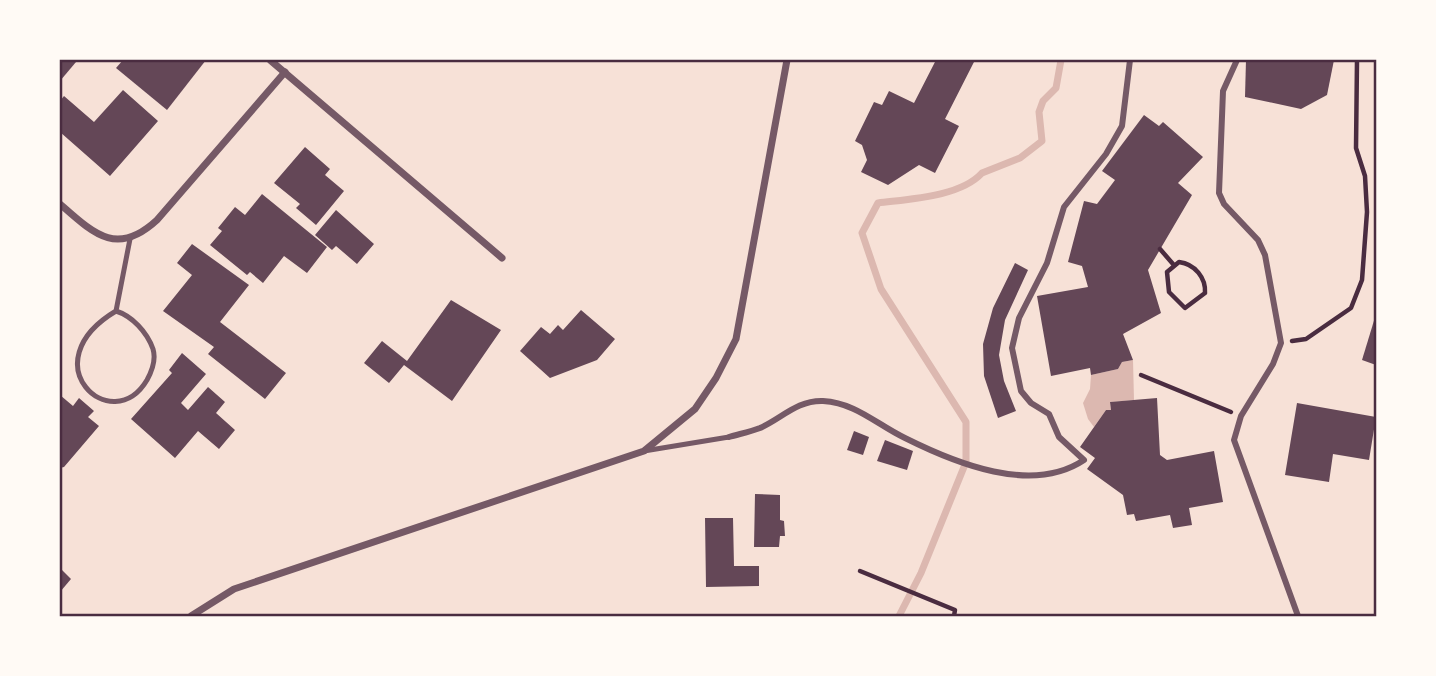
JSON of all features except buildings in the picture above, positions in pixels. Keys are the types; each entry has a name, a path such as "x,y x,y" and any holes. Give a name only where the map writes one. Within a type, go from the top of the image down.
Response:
{"street":[{"path":"270,60 502,258"},
{"path":"191,617 234,589 645,451 695,409 716,379 736,339 787,60"},
{"path":"729,437 761,428 794,406 819,400 844,403 914,442 991,471 1010,474 1068,471 1084,460 1059,437 1049,414 1031,403 1021,391 1012,348 1019,318 1047,263 1064,207 1106,154 1122,126 1130,60"},
{"path":"1237,60 1223,91 1219,193 1224,204 1258,240 1265,255 1281,344 1273,364 1241,416 1234,440 1298,617"},
{"path":"60,204 106,239 130,239 157,220 285,72"}],"lane":[{"path":"116,311 134,320 153,350 151,372 145,384 138,392 119,401 92,394 77,372 84,341 101,321 116,311 130,239"},
{"path":"645,451 729,437"}],"path":[{"path":"1281,344 1306,339 1334,323 1351,308 1362,280 1367,212 1365,176 1356,148 1357,60"},
{"path":"1160,249 1173,264"},
{"path":"1185,263 1203,276 1205,293 1185,308 1169,292 1167,272 1173,264 1185,263"},
{"path":"1141,375 1241,416"},
{"path":"860,571 955,610 954,617"}],"shaded area":[{"path":"1133,360 1134,400 1110,402 1111,410 1106,410 1094,427 1088,419 1083,403 1090,389 1091,375 1118,369 1122,362"}],"waterway":[{"path":"899,616 921,573 966,462 966,422 881,289 862,233 878,203 948,192 972,181 982,173 1020,158 1042,141 1039,112 1043,101 1056,88 1061,60"}]}
